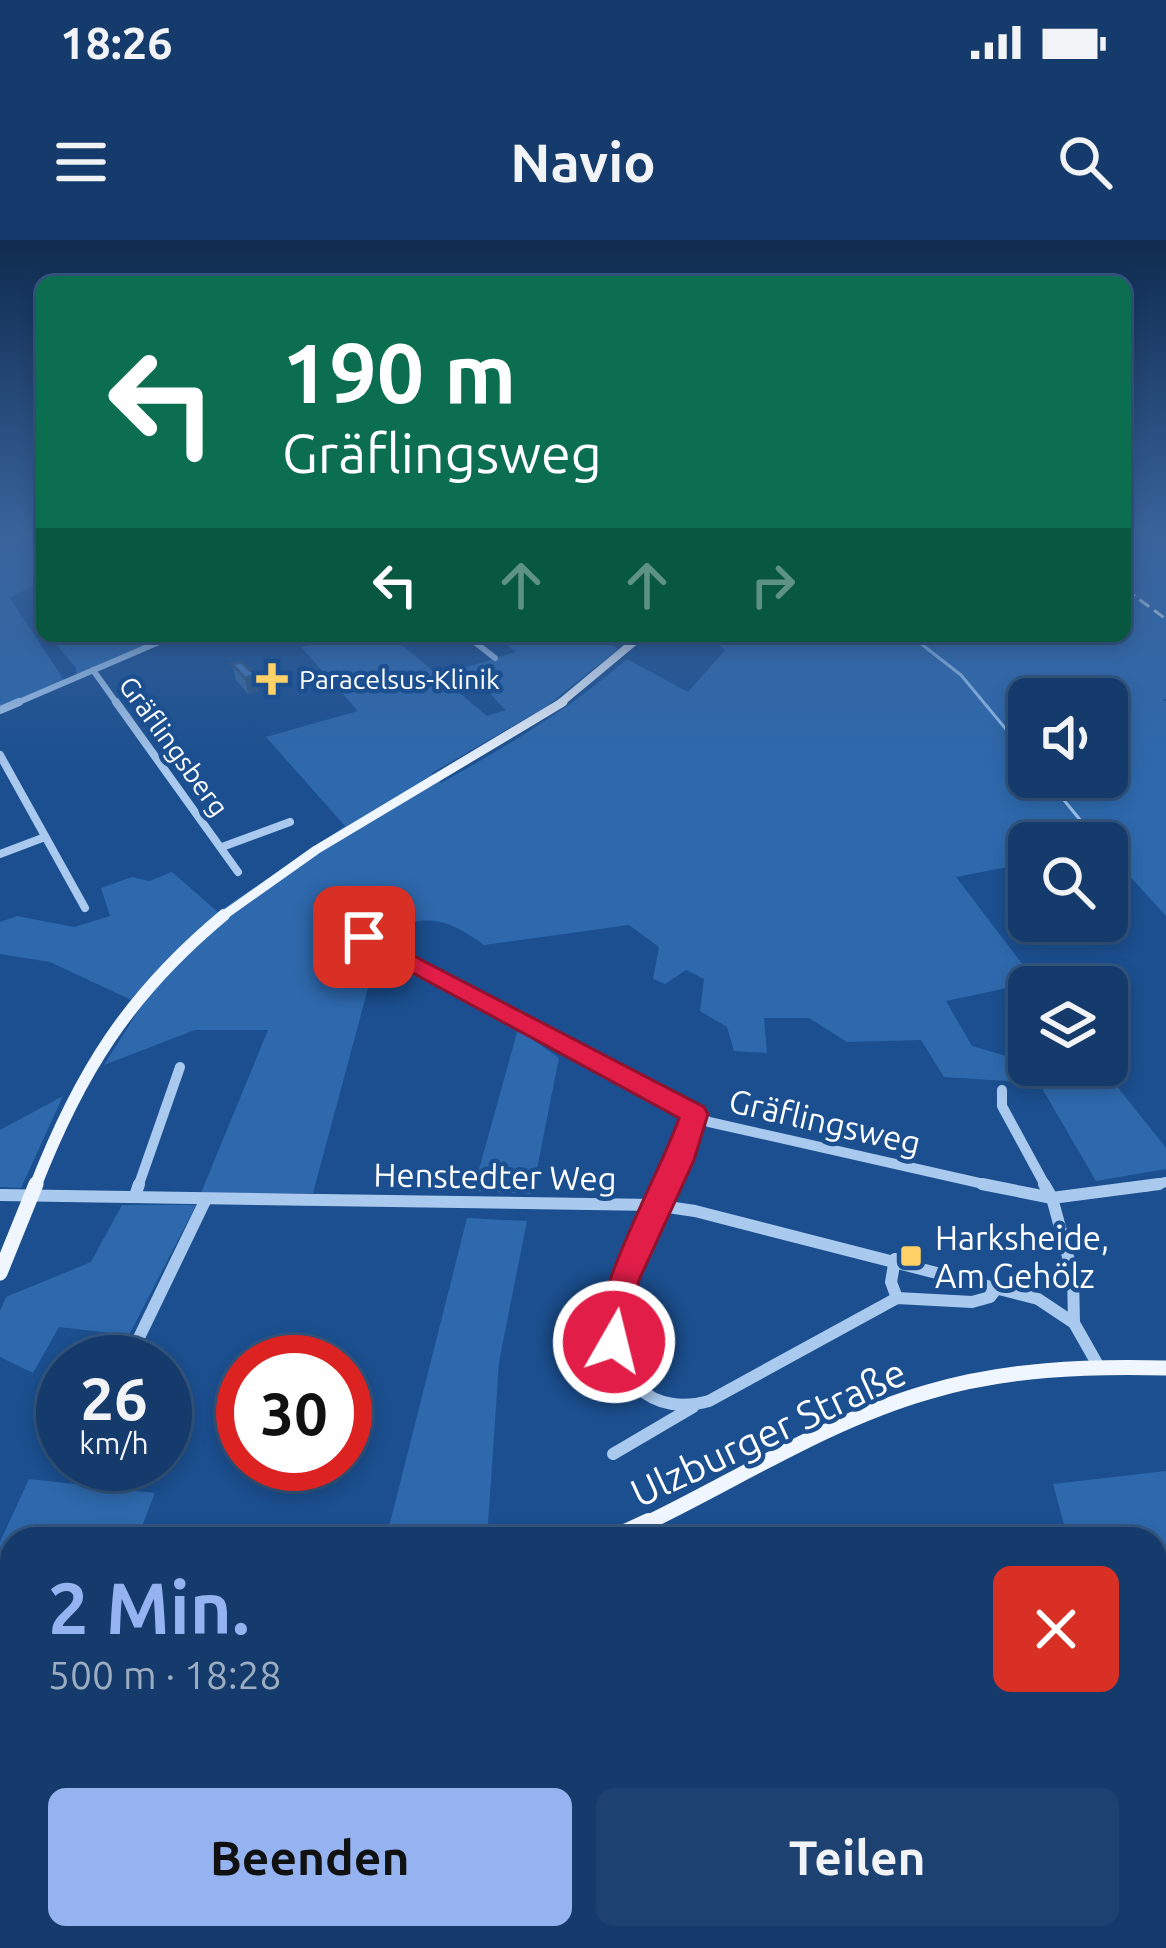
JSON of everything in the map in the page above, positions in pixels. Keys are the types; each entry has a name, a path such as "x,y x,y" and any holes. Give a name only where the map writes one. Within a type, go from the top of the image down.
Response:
{"main road":[{"path":"0,1274 100,1050 137,997 177,959 315,851 560,705 633,642"},
{"name":"Ulzburger Straße","path":"637,1527 893,1403 1004,1375 1099,1367 1166,1368"}],"street":[{"path":"0,710 159,642"},
{"path":"475,642 496,658"},
{"name":"Gräflingsberg","path":"93,670 238,872"},
{"path":"1,759 85,908"},
{"name":"Gräflingsberg","path":"222,847 290,821"},
{"path":"0,854 45,837"},
{"name":"Gräflingsweg","path":"364,937 694,1114 754,1136 1052,1198 1128,1192 1166,1182"},
{"path":"135,1196 180,1067"},
{"path":"1002,1090 1002,1106 1052,1198 1072,1269 1077,1301 1074,1323 1099,1367"},
{"path":"693,1407 654,1399 626,1378 614,1342 623,1280 654,1205 680,1160 694,1114"},
{"name":"Henstedter Weg","path":"0,1195 654,1205 769,1227 998,1287 1038,1299 1074,1323"},
{"path":"140,1335 206,1198"},
{"path":"895,1259 891,1282 897,1298"},
{"path":"613,1454 897,1298 972,1303 989,1297 998,1287"},
{"path":"654,1399 657,1429"}],"shaded area":[{"path":"0,614 20,614 64,680 0,708"},
{"path":"1131,614 1166,614 1166,699 1161,700 1166,701 1166,916 1128,874 1128,822 1008,822 1008,867 956,877 1024,966 1008,966 1008,988 946,1001 972,1046 1008,1057 1008,1081 944,1077 921,1040 847,1042 809,1018 764,1018 767,1053 734,1051 727,1027 700,1011 704,979 686,970 665,984 653,979 659,947 629,925 484,945 450,925 407,923 357,943 377,955 313,1193 201,1193 268,1030 195,1030 104,1065 142,1005 50,962 0,954 0,922 17,916 74,927 110,916 101,888 132,877 149,881 172,872 218,912 345,826 266,737 358,711 301,647 320,642 398,642 487,716 506,710 464,668 516,652 504,642 607,642 618,649 547,706 432,773 441,783 537,726 627,659 688,692 725,650 716,642 1131,642"},
{"path":"54,642 151,642 76,675 76,668"},
{"path":"518,1029 559,1058 532,1194 473,1191"},
{"path":"1041,1086 1117,1086 1166,1148 1166,1169 1096,1181"},
{"path":"63,1096 21,1188 0,1187 0,1130"},
{"path":"122,1205 196,1205 129,1335 59,1327 54,1335 36,1335 33,1373 0,1357 0,1311 6,1297 91,1262"},
{"path":"467,1218 527,1221 499,1362 488,1527 389,1527"},
{"path":"1166,1471 1166,1527 1065,1527 1053,1484"},
{"path":"29,1479 36,1480 36,1491 155,1493 142,1527 7,1527"}],"building":[{"path":"241,662 256,675 245,678 232,664"}],"waterway":[{"path":"919,642 961,675 1008,732"},
{"path":"1062,798 1082,822"}],"railway":[{"path":"1159,614 1166,619"}],"place":[{"name":"Paracelsus-Klinik","path":"272,679"},
{"name":"Harksheide, Am Gehölz","path":"911,1256"}],"route":[{"path":"364,937 694,1114 680,1160 654,1205 623,1280 614,1342"}]}
